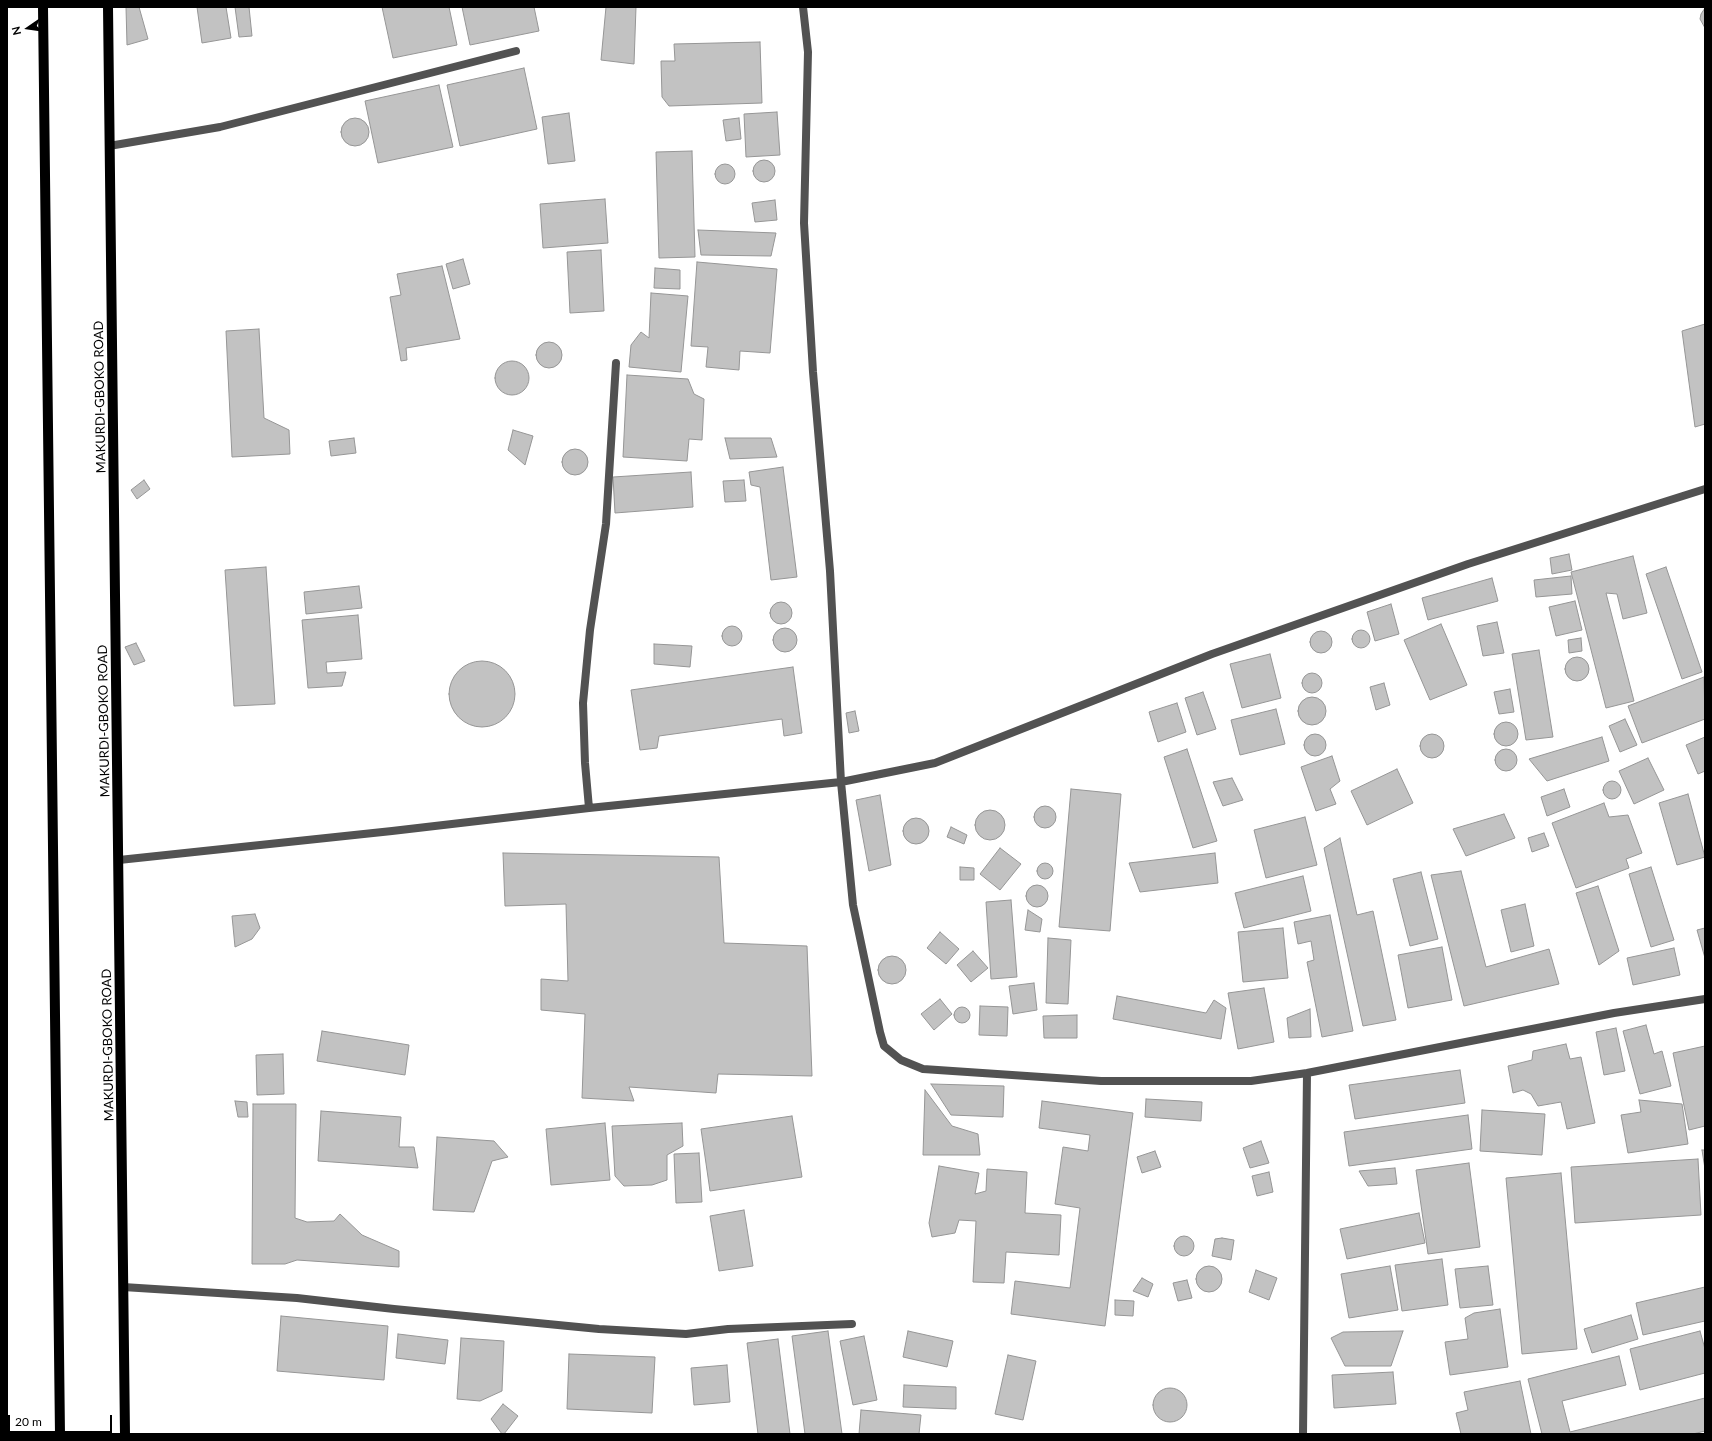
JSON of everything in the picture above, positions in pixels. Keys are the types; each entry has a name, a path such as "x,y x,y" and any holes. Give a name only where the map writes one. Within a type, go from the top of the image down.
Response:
{"main road":[{"path":"43,7 60,1434"},
{"name":"MAKURDI-GBOKO ROAD","path":"108,7 125,1434"}],"street":[{"path":"803,7 808,52 804,223 813,372 830,571 841,782 854,904 884,1046 900,1060 923,1069 1101,1081 1251,1081 1307,1073 1614,1013 1705,999"},
{"path":"109,146 220,127 516,51"},
{"path":"589,808 585,763 583,703 590,630 606,524 616,363"},
{"path":"119,860 384,832 589,808 841,782 935,763 1212,654 1468,564 1705,489"},
{"path":"1303,1434 1307,1073"},
{"path":"124,1287 297,1298 599,1329 678,1333 728,1329 852,1324"}],"building":[{"path":"126,7 139,7 148,39 127,45"},
{"path":"197,7 226,7 231,38 202,43"},
{"path":"235,7 249,7 252,36 239,37"},
{"path":"382,7 449,7 457,45 393,58"},
{"path":"462,7 534,7 539,31 470,45"},
{"path":"606,7 636,7 634,64 601,60"},
{"path":"1705,8 1705,28 1700,19"},
{"path":"760,42 762,103 669,106 662,97 661,61 675,61 674,44"},
{"path":"524,68 537,129 460,146 447,85"},
{"path":"439,85 453,147 378,163 365,101"},
{"path":"777,112 780,155 746,157 744,114"},
{"path":"569,113 575,161 548,164 542,117"},
{"path":"355,118 365,122 369,132 365,142 355,146 345,142 341,132 345,122"},
{"path":"739,118 741,139 726,141 723,120"},
{"path":"692,151 695,257 659,258 656,152"},
{"path":"764,160 772,163 775,171 772,179 764,182 756,179 753,171 756,163"},
{"path":"725,164 732,167 735,174 732,181 725,184 718,181 715,174 718,167"},
{"path":"605,199 608,243 543,248 540,204"},
{"path":"775,200 777,220 755,222 752,203"},
{"path":"698,230 776,233 771,256 701,255"},
{"path":"601,250 604,311 570,313 567,252"},
{"path":"463,259 470,284 453,289 446,264"},
{"path":"697,262 777,269 770,353 740,351 739,370 706,367 708,347 691,346"},
{"path":"442,266 460,339 406,348 407,360 401,361 390,297 401,295 397,274"},
{"path":"655,268 680,270 680,289 654,288"},
{"path":"651,293 688,296 681,372 629,367 631,345 641,332 649,338"},
{"path":"1705,324 1705,424 1695,427 1682,331"},
{"path":"259,329 264,418 289,430 290,454 232,457 226,331"},
{"path":"549,342 558,346 562,355 558,364 549,368 540,364 536,355 540,346"},
{"path":"509,361 515,361 519,362 526,368 529,378 528,385 522,392 515,395 509,395 505,394 498,388 495,381 495,375 496,371 502,364"},
{"path":"627,375 688,379 694,394 704,399 702,440 689,439 687,461 623,457"},
{"path":"513,430 533,436 525,465 508,450"},
{"path":"354,438 356,453 331,456 329,441"},
{"path":"725,438 771,438 777,457 730,459"},
{"path":"575,449 584,453 588,462 584,471 575,475 566,471 562,462 566,453"},
{"path":"783,467 797,577 771,580 760,487 751,485 749,472"},
{"path":"691,472 693,507 615,513 613,477"},
{"path":"144,480 150,489 137,499 131,490"},
{"path":"744,480 746,501 725,502 723,481"},
{"path":"1569,554 1572,570 1552,574 1550,558"},
{"path":"1633,556 1647,613 1623,619 1617,594 1606,593 1634,701 1606,708 1571,572"},
{"path":"266,567 275,704 234,706 225,570"},
{"path":"1666,567 1702,672 1682,679 1646,574"},
{"path":"1571,576 1572,594 1536,597 1534,580"},
{"path":"1492,578 1498,601 1428,620 1422,598"},
{"path":"359,586 362,608 306,614 304,592"},
{"path":"1575,601 1582,630 1556,636 1549,607"},
{"path":"781,602 789,605 792,613 789,621 781,624 773,621 770,613 773,605"},
{"path":"1391,604 1399,634 1375,641 1367,612"},
{"path":"358,615 362,659 326,662 327,673 346,672 342,686 308,688 302,620"},
{"path":"1497,622 1504,653 1483,656 1477,626"},
{"path":"1441,624 1467,685 1430,700 1404,640"},
{"path":"728,626 736,626 742,632 742,640 736,646 728,646 722,640 722,632"},
{"path":"785,628 794,631 797,640 794,649 785,652 776,649 773,640 776,631"},
{"path":"1357,630 1365,630 1370,635 1368,646 1365,648 1357,648 1352,643 1352,635"},
{"path":"1321,631 1329,634 1332,642 1329,650 1321,653 1313,650 1310,642 1313,634"},
{"path":"1581,638 1582,651 1569,653 1568,640"},
{"path":"136,643 145,661 134,665 125,647"},
{"path":"654,644 692,646 690,667 654,664"},
{"path":"1539,650 1553,737 1526,740 1512,654"},
{"path":"1270,654 1281,698 1242,708 1230,664"},
{"path":"1577,657 1585,661 1589,669 1585,677 1577,681 1569,677 1565,669 1569,661"},
{"path":"482,661 495,663 510,676 513,681 515,694 513,707 500,722 495,725 482,727 469,725 454,712 451,707 449,694 451,681 464,666 469,663"},
{"path":"793,667 802,733 784,736 782,719 659,736 657,748 640,750 631,690"},
{"path":"1312,673 1319,676 1322,683 1319,690 1312,693 1305,690 1302,683 1305,676"},
{"path":"1704,677 1705,719 1642,743 1628,706"},
{"path":"1384,683 1390,705 1376,710 1370,687"},
{"path":"1510,689 1514,712 1499,714 1494,692"},
{"path":"1203,692 1216,729 1197,735 1185,698"},
{"path":"1312,697 1322,701 1326,711 1322,721 1312,725 1302,721 1298,711 1302,701"},
{"path":"1177,703 1186,732 1158,742 1149,712"},
{"path":"1276,709 1285,744 1240,755 1231,720"},
{"path":"855,711 859,731 849,733 846,713"},
{"path":"1625,719 1637,745 1620,752 1609,726"},
{"path":"1506,722 1515,725 1518,734 1515,743 1506,746 1497,743 1494,734 1497,725"},
{"path":"1315,734 1323,737 1326,745 1323,753 1315,756 1307,753 1304,745 1307,737"},
{"path":"1432,734 1437,735 1443,741 1443,751 1437,757 1432,758 1427,757 1421,751 1420,746 1421,741 1427,735"},
{"path":"1602,737 1609,761 1547,781 1529,759"},
{"path":"1705,737 1705,771 1698,774 1686,745"},
{"path":"1187,749 1217,841 1193,848 1164,757"},
{"path":"1506,749 1510,750 1516,756 1516,764 1510,770 1506,771 1502,770 1496,764 1495,760 1496,756 1502,750"},
{"path":"1332,756 1340,781 1330,789 1336,804 1316,811 1301,767"},
{"path":"1648,758 1664,790 1634,804 1619,771"},
{"path":"1397,769 1413,803 1367,825 1351,791"},
{"path":"1232,778 1243,800 1223,806 1213,782"},
{"path":"1612,781 1618,784 1621,790 1618,796 1612,799 1606,796 1603,790 1606,784"},
{"path":"1071,789 1121,794 1110,931 1059,927"},
{"path":"1564,789 1570,807 1547,816 1541,797"},
{"path":"1688,794 1705,857 1677,865 1659,803"},
{"path":"880,795 891,865 869,871 856,800"},
{"path":"1604,803 1609,817 1628,815 1642,853 1626,859 1629,868 1576,888 1552,823"},
{"path":"1041,806 1049,806 1056,813 1056,821 1049,828 1041,828 1034,821 1034,813"},
{"path":"990,810 1001,814 1005,825 1001,836 990,840 979,836 975,825 979,814"},
{"path":"1504,814 1515,838 1466,856 1453,829"},
{"path":"1305,817 1317,865 1266,878 1254,830"},
{"path":"916,818 925,822 929,831 925,840 916,844 907,840 903,831 907,822"},
{"path":"951,827 967,835 964,844 947,837"},
{"path":"1544,833 1549,846 1532,852 1528,838"},
{"path":"1340,838 1357,915 1373,911 1396,1020 1363,1026 1324,848"},
{"path":"1000,848 1021,864 1000,890 980,874"},
{"path":"503,853 719,857 724,943 807,946 812,1076 718,1074 716,1093 629,1087 634,1101 582,1098 585,1014 541,1010 541,979 568,981 566,904 505,906"},
{"path":"1215,853 1218,883 1140,892 1129,863"},
{"path":"1045,863 1051,865 1053,871 1051,877 1045,879 1039,877 1037,871 1039,865"},
{"path":"960,867 974,868 974,880 960,880"},
{"path":"1651,867 1674,940 1651,947 1629,874"},
{"path":"1461,871 1486,967 1549,949 1559,984 1464,1006 1431,875"},
{"path":"1421,872 1438,939 1410,946 1393,879"},
{"path":"1303,876 1311,911 1244,928 1235,893"},
{"path":"1037,885 1045,888 1048,896 1045,904 1037,907 1029,904 1026,896 1029,888"},
{"path":"1598,886 1619,951 1599,965 1576,893"},
{"path":"1011,900 1017,977 991,979 986,902"},
{"path":"1525,904 1534,946 1511,952 1501,910"},
{"path":"1028,910 1042,919 1040,932 1025,930"},
{"path":"255,914 260,928 252,939 235,947 232,916"},
{"path":"1330,915 1353,1031 1322,1037 1307,962 1314,960 1311,941 1298,944 1294,922"},
{"path":"1283,928 1288,978 1243,982 1238,932"},
{"path":"1705,928 1705,958 1697,930"},
{"path":"940,932 959,949 946,964 927,948"},
{"path":"1048,938 1071,940 1068,1004 1046,1003"},
{"path":"1442,947 1452,1000 1408,1008 1398,955"},
{"path":"1674,948 1680,975 1633,985 1627,958"},
{"path":"973,951 988,968 971,982 957,965"},
{"path":"892,956 902,960 906,970 902,980 892,984 882,980 878,970 882,960"},
{"path":"1034,983 1037,1010 1013,1014 1009,986"},
{"path":"1264,988 1274,1042 1238,1049 1228,993"},
{"path":"1117,996 1206,1013 1214,1000 1226,1008 1221,1039 1113,1019"},
{"path":"940,999 952,1014 934,1030 921,1014"},
{"path":"980,1006 1008,1007 1007,1036 979,1035"},
{"path":"959,1007 965,1007 970,1012 968,1021 965,1023 959,1023 954,1018 954,1012"},
{"path":"1310,1009 1311,1037 1289,1038 1287,1018"},
{"path":"1077,1015 1077,1038 1044,1038 1043,1016"},
{"path":"1646,1025 1654,1054 1662,1051 1671,1086 1640,1094 1623,1031"},
{"path":"1616,1028 1625,1071 1604,1075 1596,1032"},
{"path":"322,1031 409,1045 405,1075 317,1061"},
{"path":"1566,1044 1570,1059 1581,1057 1595,1123 1567,1129 1561,1102 1538,1106 1531,1094 1523,1090 1513,1093 1508,1066 1532,1060 1533,1051"},
{"path":"1705,1046 1705,1126 1689,1130 1673,1053"},
{"path":"283,1054 284,1094 257,1095 256,1055"},
{"path":"1460,1070 1465,1103 1355,1119 1349,1085"},
{"path":"931,1084 1004,1086 1003,1117 951,1115"},
{"path":"925,1090 952,1126 978,1134 980,1155 923,1155"},
{"path":"1146,1099 1202,1102 1201,1121 1145,1117"},
{"path":"1639,1100 1682,1104 1688,1144 1628,1153 1621,1115 1641,1112"},
{"path":"235,1101 247,1102 248,1117 238,1117"},
{"path":"1042,1101 1133,1113 1105,1326 1011,1314 1015,1281 1070,1288 1080,1208 1055,1204 1063,1147 1088,1151 1090,1135 1039,1128"},
{"path":"253,1104 296,1104 295,1218 307,1222 334,1221 340,1214 362,1235 399,1251 399,1267 297,1260 285,1264 252,1264"},
{"path":"1482,1110 1545,1114 1542,1155 1480,1151"},
{"path":"321,1111 401,1117 399,1147 414,1147 418,1168 318,1161"},
{"path":"1468,1115 1472,1149 1349,1166 1344,1132"},
{"path":"792,1116 802,1177 710,1191 701,1129"},
{"path":"605,1123 610,1180 551,1185 546,1129"},
{"path":"682,1123 683,1146 667,1155 667,1180 652,1185 624,1186 615,1176 612,1126"},
{"path":"437,1137 494,1141 508,1157 492,1161 474,1212 433,1210"},
{"path":"1261,1141 1269,1163 1250,1168 1243,1148"},
{"path":"1702,1150 1705,1150 1705,1169"},
{"path":"1155,1151 1161,1167 1142,1173 1137,1157"},
{"path":"699,1153 702,1202 676,1203 674,1154"},
{"path":"1698,1159 1701,1215 1575,1223 1571,1167"},
{"path":"1469,1163 1480,1247 1428,1254 1416,1170"},
{"path":"939,1166 979,1173 975,1194 986,1191 987,1169 1027,1172 1025,1213 1061,1215 1059,1255 1006,1252 1004,1283 973,1282 976,1221 959,1220 955,1233 932,1237 929,1223"},
{"path":"1395,1168 1397,1184 1368,1186 1359,1171"},
{"path":"1269,1172 1273,1192 1257,1196 1252,1176"},
{"path":"1561,1173 1577,1349 1522,1354 1506,1178"},
{"path":"744,1210 753,1266 719,1271 710,1216"},
{"path":"1419,1213 1425,1243 1347,1259 1340,1229"},
{"path":"1180,1236 1188,1236 1194,1242 1194,1250 1188,1256 1180,1256 1174,1250 1174,1242"},
{"path":"1222,1238 1234,1240 1231,1260 1212,1256 1215,1239"},
{"path":"1442,1259 1448,1305 1402,1311 1395,1265"},
{"path":"1209,1266 1218,1270 1222,1279 1218,1288 1209,1292 1200,1288 1196,1279 1200,1270"},
{"path":"1390,1266 1398,1310 1349,1318 1341,1274"},
{"path":"1488,1266 1493,1305 1460,1308 1455,1269"},
{"path":"1256,1270 1277,1278 1269,1300 1249,1292"},
{"path":"1142,1278 1153,1284 1148,1297 1133,1291"},
{"path":"1187,1280 1192,1298 1178,1301 1173,1283"},
{"path":"1705,1287 1705,1321 1643,1335 1636,1303"},
{"path":"1115,1300 1134,1301 1133,1316 1115,1315"},
{"path":"1500,1309 1508,1367 1450,1375 1445,1342 1468,1339 1465,1318 1474,1313"},
{"path":"1631,1315 1638,1339 1592,1353 1584,1329"},
{"path":"281,1316 388,1326 384,1380 277,1371"},
{"path":"828,1331 842,1434 805,1434 792,1336"},
{"path":"908,1331 953,1341 947,1367 903,1357"},
{"path":"1403,1331 1391,1366 1345,1366 1331,1338 1343,1332"},
{"path":"1700,1331 1705,1349 1705,1373 1640,1390 1630,1349"},
{"path":"398,1334 448,1340 445,1364 396,1358"},
{"path":"864,1336 877,1400 853,1405 840,1341"},
{"path":"461,1338 504,1341 502,1391 480,1401 457,1399"},
{"path":"778,1339 790,1434 758,1434 747,1343"},
{"path":"569,1354 655,1357 652,1413 567,1409"},
{"path":"1008,1355 1036,1361 1023,1420 995,1414"},
{"path":"1619,1356 1626,1385 1562,1401 1570,1432 1705,1398 1705,1431 1693,1434 1542,1434 1528,1379"},
{"path":"727,1365 730,1402 694,1405 691,1368"},
{"path":"1393,1372 1396,1404 1334,1408 1332,1375"},
{"path":"1520,1381 1531,1434 1461,1434 1456,1413 1468,1410 1464,1392"},
{"path":"904,1385 956,1387 956,1409 903,1407"},
{"path":"1167,1388 1173,1388 1182,1393 1186,1399 1186,1411 1182,1417 1173,1422 1167,1422 1158,1417 1153,1408 1153,1402 1158,1393"},
{"path":"503,1404 518,1416 504,1434 502,1434 491,1419"},
{"path":"861,1410 921,1415 919,1434 859,1434"}]}
